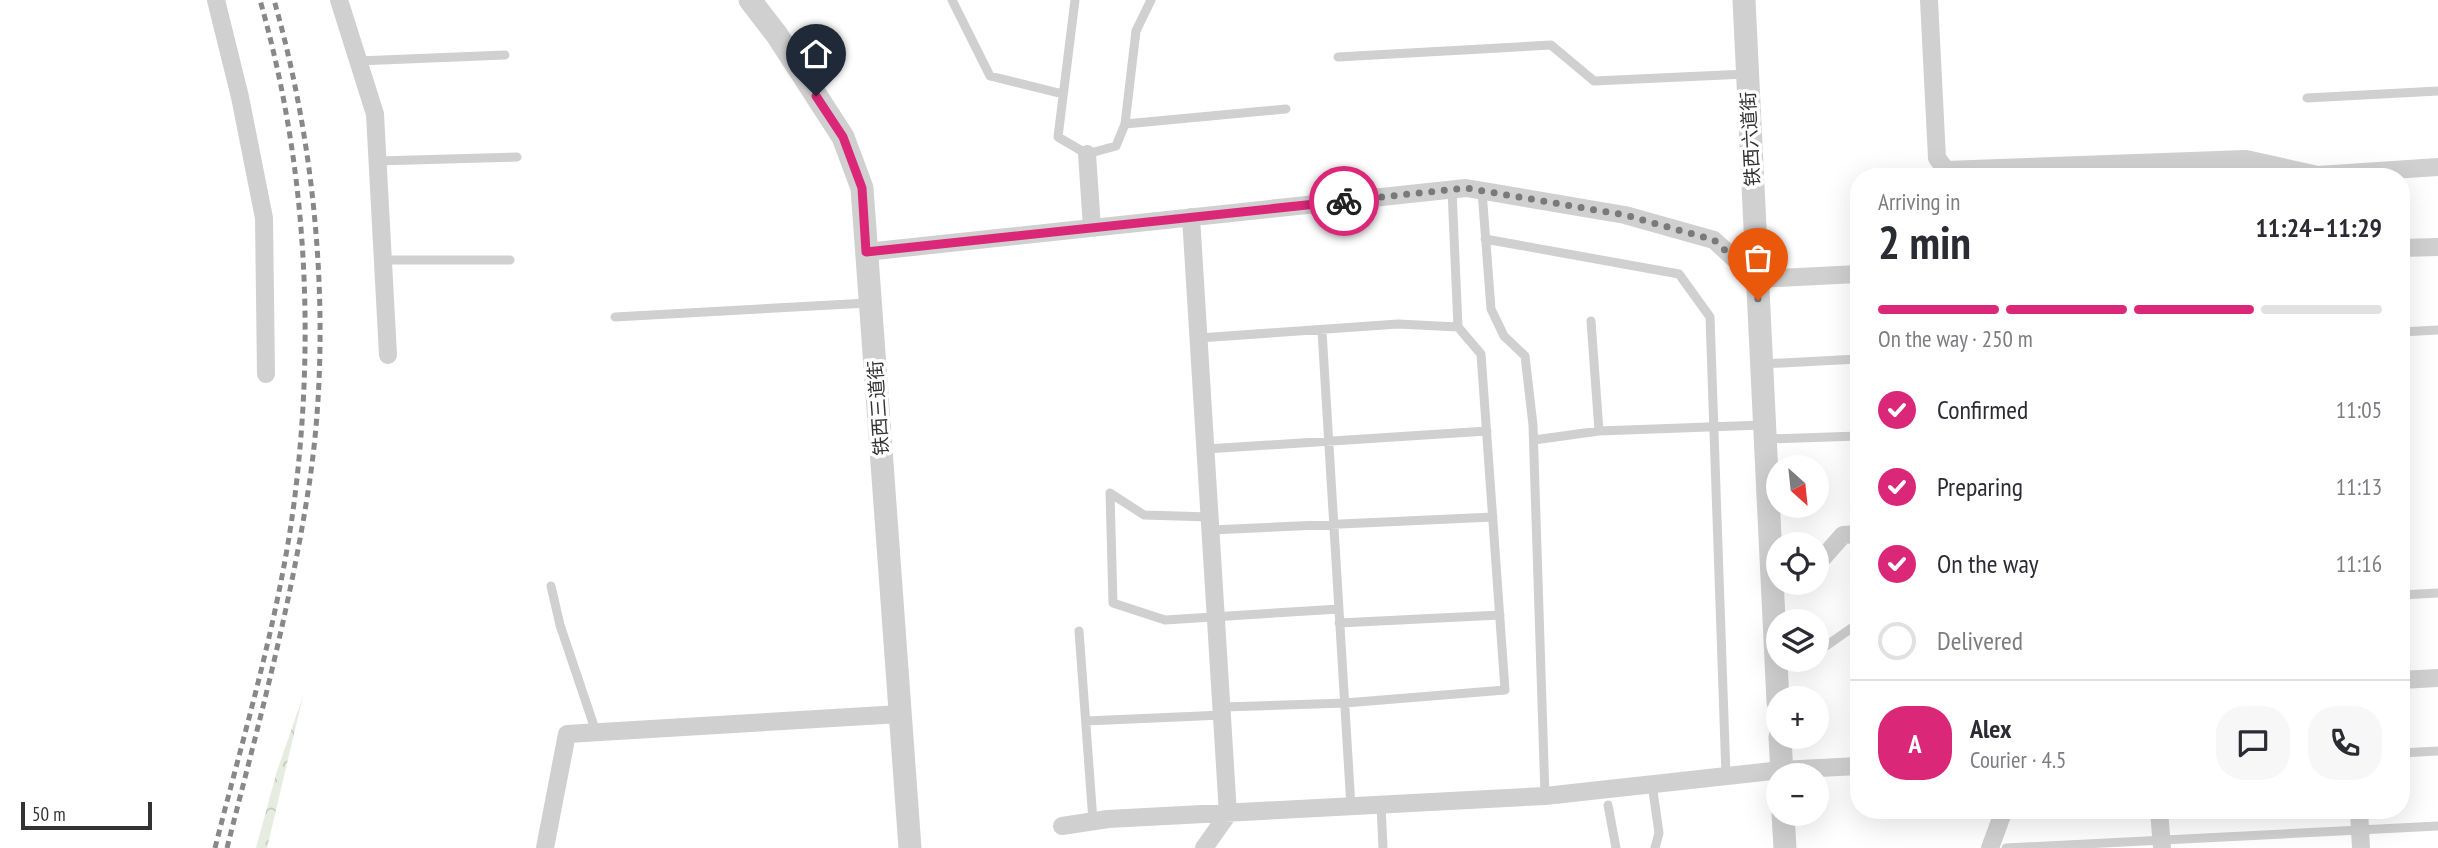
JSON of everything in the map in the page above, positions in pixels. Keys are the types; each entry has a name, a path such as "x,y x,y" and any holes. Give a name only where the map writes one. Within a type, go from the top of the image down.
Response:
{"street":[{"path":"216,0 240,97 264,218 266,374"},
{"path":"339,0 375,114 388,355"},
{"name":"铁西三道街","path":"750,0 777,35 843,137 862,188 910,848"},
{"name":"铁西六道街","path":"1744,0 1756,279 1773,532"},
{"path":"1929,0 1937,158 1944,168"},
{"path":"1087,154 1092,228"},
{"path":"2001,168 2246,159 2286,168"},
{"path":"2410,169 2438,167"},
{"path":"866,252 1466,188 1625,215 1714,240 1756,279 1850,274"},
{"path":"1191,218 1228,814 1203,848"},
{"path":"2410,248 2438,247"},
{"path":"1829,551 1843,535 1850,535"},
{"path":"2410,680 2438,678"},
{"path":"545,848 567,734 900,715"},
{"path":"1829,769 1850,767"},
{"path":"1062,826 1093,821 1545,796 1766,774"},
{"path":"1990,848 2001,819"},
{"path":"2160,819 2162,844"},
{"path":"2360,819 2361,839"},
{"path":"1784,826 1785,848"}],"lane":[{"path":"952,0 990,76 1063,94"},
{"path":"1075,0 1059,136 1087,154 1116,146 1125,124 1136,31 1151,0"},
{"path":"1338,57 1551,45 1594,81 1747,74"},
{"path":"358,61 505,55"},
{"path":"2307,98 2438,91"},
{"path":"1125,124 1286,108"},
{"path":"377,161 517,157"},
{"path":"1086,721 1505,690 1481,354 1458,327 1452,190"},
{"path":"1482,191 1490,309 1504,336 1525,356 1534,440 1545,796"},
{"path":"1485,239 1679,274 1710,317 1727,776"},
{"path":"383,260 510,260"},
{"path":"615,317 870,303"},
{"path":"1591,321 1599,431"},
{"path":"1199,338 1398,324 1458,327"},
{"path":"2410,332 2438,330"},
{"path":"1322,331 1351,807"},
{"path":"1762,364 1850,359"},
{"path":"1534,440 1599,431 1714,425 1765,432 1850,436"},
{"path":"1206,449 1488,431"},
{"path":"1339,609 1165,620 1112,603 1110,493 1144,515 1211,524 1333,524 1493,517"},
{"path":"551,586 596,732"},
{"path":"2410,595 2438,593"},
{"path":"1339,623 1500,615"},
{"path":"1829,644 1850,629"},
{"path":"1079,631 1093,821"},
{"path":"2410,753 2438,751"},
{"path":"1651,784 1659,833 1655,848"},
{"path":"1381,805 1383,848"},
{"path":"1608,805 1616,848"},
{"path":"2006,848 2361,839 2438,827"}],"green space":[{"path":"303,696 267,848 256,848 277,771"}],"railway":[{"path":"215,848 262,669 282,578 302,426 305,303 296,181 287,120 260,0"},
{"path":"227,848 292,582 316,432 320,308 311,182 289,59 274,0"}],"way so far":[{"path":"1344,201 1466,188 1625,215 1714,240 1756,279 1758,300"}],"route":[{"path":"816,96 843,137 862,188 866,252 1344,201"}]}
